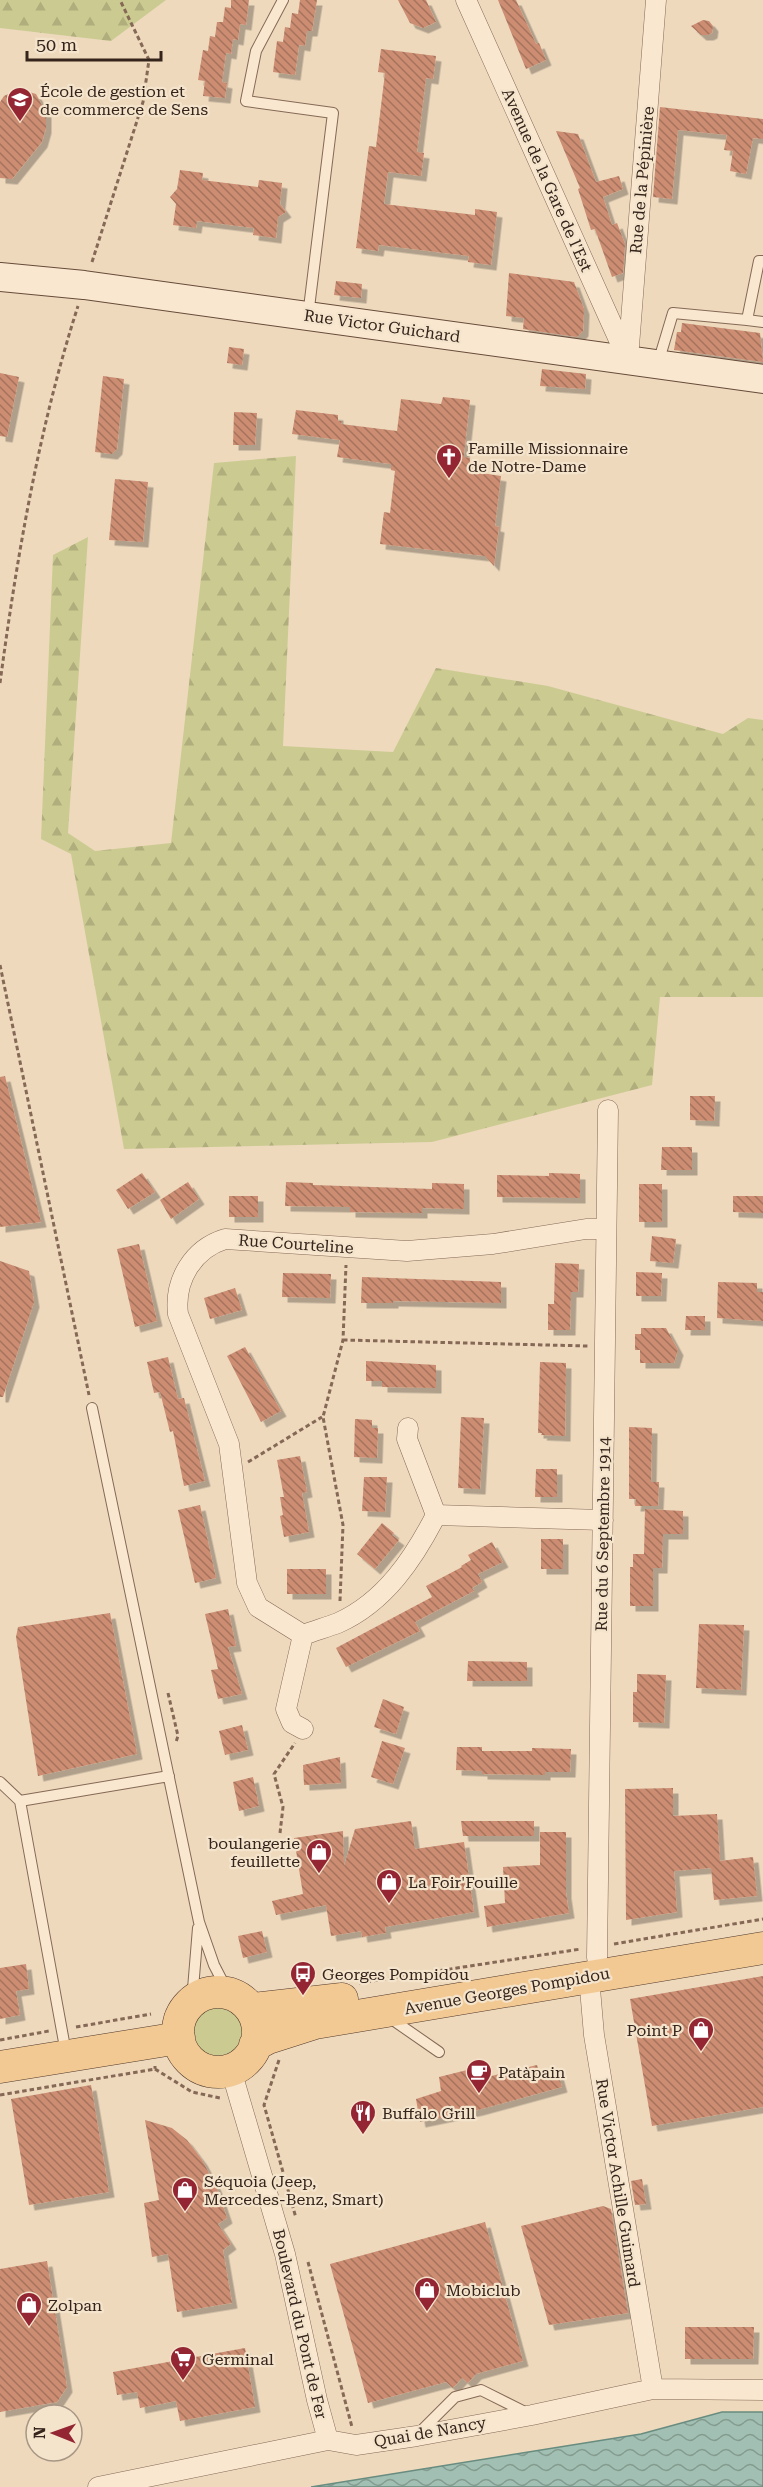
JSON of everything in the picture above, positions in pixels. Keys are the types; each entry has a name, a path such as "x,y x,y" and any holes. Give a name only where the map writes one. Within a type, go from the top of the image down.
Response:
{"main road":[{"name":"Rue Victor Guichard","path":"0,277 84,285 763,379"},
{"name":"Avenue Georges Pompidou","path":"192,2001 210,1992 241,2001 317,2003 594,1961 763,1929"},
{"name":"Avenue Georges Pompidou","path":"269,2048 268,2038 315,2024 382,2012 594,1961 763,1948"},
{"path":"192,2001 179,2022 179,2038 188,2059 202,2069 214,2072 229,2084 246,2058 269,2048 258,2037 257,2022 241,2001"},
{"path":"0,2067 179,2038"}],"street":[{"name":"Avenue de la Gare de l'Est","path":"466,0 628,360"},
{"name":"Rue de la Pépinière","path":"628,360 656,0"},
{"name":"Rue du 6 Septembre 1914","path":"594,1961 608,1110"},
{"name":"Rue Courteline","path":"303,1635 258,1606 251,1596 247,1583 229,1444 178,1314 178,1292 184,1273 208,1246 225,1239 407,1251 493,1244 586,1229 606,1228"},
{"path":"303,1730 292,1723 286,1709 303,1635 339,1622 369,1605 399,1576 425,1537 436,1515 407,1438 408,1428"},
{"path":"436,1515 603,1520"},
{"name":"Rue Victor Achille Guimard","path":"594,1961 598,2057 653,2389"},
{"name":"Boulevard du Pont de Fer","path":"229,2084 285,2254 316,2400 328,2440"},
{"name":"Quai de Nancy","path":"98,2487 328,2440 356,2445 417,2436 653,2389 763,2390"}],"lane":[{"path":"283,0 256,51 246,101 333,113 308,316"},
{"path":"747,320 759,261 763,261"},
{"path":"658,364 673,313 763,322"},
{"path":"92,1408 199,1922 214,1965 241,2001"},
{"path":"20,1801 169,1776"},
{"path":"0,1782 20,1801 66,2056"},
{"path":"192,2001 199,1922"},
{"path":"382,2012 439,2052"},
{"path":"417,2436 455,2397 481,2390 531,2415"}],"path":[{"path":"0,683 11,602 43,439 63,352 143,102 149,60 120,0"},
{"path":"0,965 92,1408"},
{"path":"339,1622 344,1525 323,1417 343,1340 347,1248"},
{"path":"343,1340 605,1346"},
{"path":"234,1470 323,1417"},
{"path":"280,1833 283,1807 274,1774 303,1730"},
{"path":"348,1985 594,1961 763,1919"},
{"path":"269,2048 264,2105 296,2220"},
{"path":"155,2069 156,2063"},
{"path":"0,2096 155,2069 192,2092 218,2099 229,2084"},
{"path":"307,2260 352,2430"}],"green space":[{"path":"0,0 166,0 111,41 0,28"},
{"path":"296,456 283,746 393,752 436,668 548,686 723,734 748,718 763,720 763,997 660,997 652,1085 432,1142 124,1149 71,854 41,839 53,555 88,537 68,833 95,851 171,843 214,463"},
{"path":"218,2005 228,2007 237,2013 243,2022 245,2032 243,2042 237,2051 228,2057 218,2059 208,2057 199,2051 193,2042 191,2032 193,2022 199,2013 208,2007"}],"water":[{"path":"722,2412 763,2412 763,2487 311,2487 641,2434"}],"building":[{"path":"231,0 249,0 246,25 240,24 238,40 233,39 231,54 226,53 222,82 227,83 225,98 203,96 205,81 198,80 203,50 208,51 210,36 215,37 217,22 223,22 225,7 231,8"},
{"path":"300,0 317,0 312,31 307,31 305,46 299,45 295,75 273,72 277,41 283,42 285,27 290,28 292,13 298,14"},
{"path":"398,0 426,0 436,22 423,28 410,23"},
{"path":"498,0 516,0 546,60 526,69"},
{"path":"703,20 709,21 713,26 712,33 708,35 701,35 691,26"},
{"path":"381,49 436,56 433,79 426,78 417,152 424,153 421,176 388,172 384,204 475,215 475,209 497,212 491,265 468,262 469,256 379,245 378,251 356,248 369,146 376,147 385,73 378,72"},
{"path":"19,89 36,94 46,113 46,128 42,142 12,179 0,178 0,102 4,96"},
{"path":"660,107 763,119 763,139 753,138 746,174 730,171 733,151 724,150 727,135 678,130 672,199 653,197"},
{"path":"556,131 578,134 596,182 619,176 623,189 603,197 612,225 617,223 625,244 623,273 612,277 595,229 591,230 578,189 580,188"},
{"path":"180,170 203,173 202,180 258,187 259,180 282,183 280,204 286,212 278,217 276,238 253,235 254,228 197,221 196,228 173,225 176,204 170,197 177,189"},
{"path":"509,273 574,282 584,309 583,331 577,337 523,329 524,318 506,316"},
{"path":"336,281 362,284 361,298 334,295"},
{"path":"682,323 760,333 763,362 674,350 677,332 681,332"},
{"path":"229,347 244,349 242,365 227,363"},
{"path":"542,369 586,374 585,389 540,386"},
{"path":"0,373 19,377 7,437 0,436"},
{"path":"103,376 124,379 117,449 112,454 95,452"},
{"name":"Famille Missionnaire de Notre-Dame","path":"443,397 470,400 464,454 464,457 470,458 469,471 501,476 495,526 499,527 494,566 485,556 380,544 384,512 390,513 395,471 391,470 391,464 337,457 340,440 292,434 296,410 338,415 338,421 342,421 341,424 397,431 401,399 441,404"},
{"path":"234,412 257,413 255,445 233,445"},
{"path":"115,479 148,482 143,542 109,540"},
{"path":"5,1076 41,1222 0,1227 0,1077"},
{"path":"690,1096 715,1096 714,1121 690,1120"},
{"path":"662,1147 692,1147 692,1170 661,1170"},
{"path":"142,1173 155,1192 128,1209 116,1190"},
{"path":"549,1173 580,1174 580,1198 497,1197 497,1175 549,1176"},
{"path":"188,1182 199,1199 171,1219 160,1200"},
{"path":"286,1182 432,1189 432,1183 464,1184 464,1209 422,1208 422,1213 350,1212 350,1207 285,1206"},
{"path":"639,1184 662,1184 662,1222 639,1222"},
{"path":"229,1196 258,1196 258,1217 229,1217"},
{"path":"733,1196 763,1196 763,1213 733,1212"},
{"path":"652,1236 676,1239 673,1263 650,1261"},
{"path":"139,1244 157,1321 135,1327 117,1249"},
{"path":"0,1261 29,1271 34,1302 3,1397 0,1397"},
{"path":"555,1263 579,1264 578,1292 571,1292 570,1330 548,1330 548,1304 554,1304"},
{"path":"636,1272 662,1273 661,1296 636,1296"},
{"path":"283,1273 331,1274 330,1298 282,1297"},
{"path":"362,1277 501,1282 501,1303 393,1301 393,1303 361,1303"},
{"path":"718,1282 757,1283 757,1292 763,1292 763,1321 717,1318"},
{"path":"235,1288 242,1310 210,1319 204,1298"},
{"path":"686,1316 705,1316 705,1330 685,1330"},
{"path":"641,1328 666,1328 678,1350 674,1363 640,1363 640,1350 635,1350 635,1334 641,1334"},
{"path":"245,1347 281,1411 261,1422 227,1356"},
{"path":"168,1357 178,1399 184,1398 205,1481 184,1486 173,1431 170,1432 160,1392 154,1393 147,1362"},
{"path":"366,1361 436,1365 436,1388 382,1387 382,1381 366,1381"},
{"path":"540,1362 566,1363 565,1436 538,1433"},
{"path":"461,1417 484,1418 480,1489 458,1488"},
{"path":"355,1419 372,1420 372,1428 378,1428 377,1458 354,1457"},
{"path":"629,1427 652,1428 651,1482 659,1482 658,1506 635,1506 636,1499 629,1499"},
{"path":"300,1456 307,1492 302,1493 309,1532 284,1537 280,1516 283,1515 280,1497 284,1497 277,1460"},
{"path":"536,1469 557,1469 557,1497 535,1497"},
{"path":"364,1477 387,1477 385,1512 362,1511"},
{"path":"200,1505 216,1578 195,1583 178,1510"},
{"path":"645,1509 683,1511 683,1534 663,1534 662,1568 653,1568 653,1606 630,1606 630,1567 633,1567 633,1554 644,1554"},
{"path":"382,1523 399,1540 375,1569 357,1554"},
{"path":"541,1539 563,1539 563,1569 541,1569"},
{"path":"492,1542 503,1562 478,1574 482,1582 472,1588 474,1591 415,1622 420,1631 346,1667 336,1648 432,1597 426,1586 462,1567 471,1560 468,1555"},
{"path":"287,1569 326,1569 326,1594 287,1594"},
{"path":"228,1609 236,1646 228,1647 242,1694 218,1699 211,1670 218,1669 205,1614"},
{"path":"110,1613 137,1754 38,1776 16,1637 18,1627"},
{"path":"699,1624 744,1625 741,1690 696,1688"},
{"path":"468,1661 527,1662 527,1681 467,1681"},
{"path":"637,1674 666,1675 664,1723 633,1722 633,1692 637,1692"},
{"path":"383,1699 404,1707 396,1734 374,1727"},
{"path":"242,1725 248,1750 225,1755 219,1731"},
{"path":"382,1741 405,1748 393,1784 371,1777"},
{"path":"457,1747 482,1747 482,1751 532,1751 532,1748 571,1749 570,1772 545,1772 545,1775 482,1774 482,1771 456,1770"},
{"path":"340,1757 341,1783 304,1785 303,1765"},
{"path":"253,1777 259,1806 239,1811 233,1782"},
{"path":"673,1788 673,1816 717,1814 720,1861 753,1857 757,1896 714,1900 711,1868 674,1871 677,1912 626,1920 625,1789"},
{"path":"411,1821 415,1849 464,1842 474,1912 385,1927 386,1933 362,1937 361,1931 331,1936 326,1905 276,1915 272,1901 303,1894 294,1838 343,1831 344,1866 355,1829"},
{"path":"461,1821 534,1821 534,1836 463,1836"},
{"path":"540,1832 566,1832 566,1893 569,1913 487,1927 484,1906 505,1903 503,1867 540,1865"},
{"path":"262,1931 267,1952 243,1958 238,1936"},
{"path":"26,1964 29,1989 16,1991 20,2015 0,2019 0,1968"},
{"name":"Point P","path":"763,1976 763,2107 652,2126 630,1999"},
{"name":"Patàpain","path":"537,2065 541,2078 558,2073 562,2087 478,2110 420,2122 416,2099 441,2091 439,2077 471,2069 479,2079"},
{"path":"91,2085 109,2192 29,2205 11,2099"},
{"name":"Séquoia (Jeep, Mercedes-Benz, Smart)","path":"145,2120 172,2128 187,2140 202,2160 216,2186 227,2218 218,2224 231,2244 223,2250 232,2303 177,2312 168,2254 152,2257 144,2203 159,2200"},
{"path":"642,2179 646,2204 635,2205 631,2181"},
{"path":"603,2206 611,2209 628,2313 549,2325 521,2226"},
{"name":"Mobiclub","path":"485,2222 523,2361 476,2374 468,2383 462,2378 453,2388 446,2382 368,2403 330,2264"},
{"name":"Zolpan","path":"47,2261 67,2387 57,2402 24,2403 24,2408 0,2412 0,2269"},
{"path":"685,2327 754,2327 753,2359 685,2359"},
{"name":"Germinal","path":"245,2348 255,2407 180,2421 176,2401 140,2408 137,2392 117,2395 113,2372"}],"place":[{"name":"École de gestion et de commerce de Sens","path":"20,123"},
{"name":"Famille Missionnaire de Notre-Dame","path":"449,480"},
{"name":"boulangerie feuillette","path":"319,1875"},
{"name":"La Foir'Fouille","path":"389,1905"},
{"name":"Georges Pompidou","path":"303,1997"},
{"name":"Point P","path":"701,2053"},
{"name":"Patàpain","path":"479,2095"},
{"name":"Buffalo Grill","path":"363,2136"},
{"name":"Séquoia (Jeep, Mercedes-Benz, Smart)","path":"185,2213"},
{"name":"Mobiclub","path":"427,2313"},
{"name":"Zolpan","path":"29,2328"},
{"name":"Germinal","path":"183,2382"}]}
